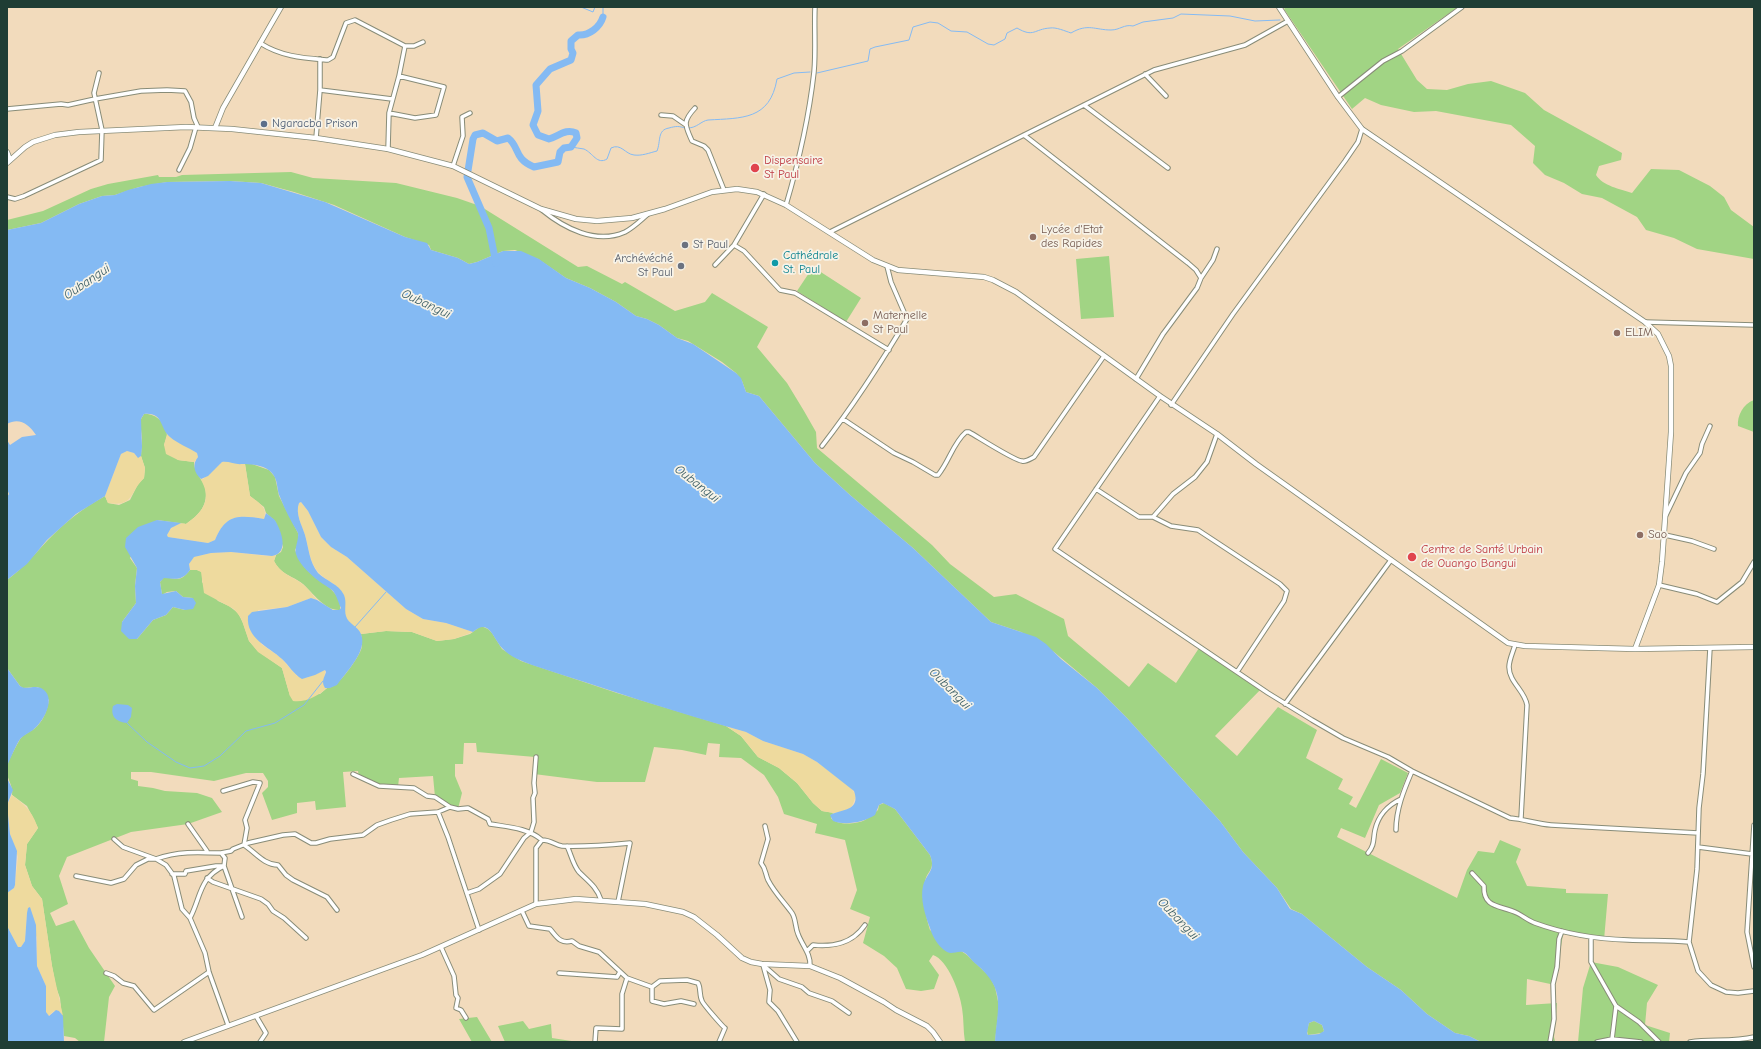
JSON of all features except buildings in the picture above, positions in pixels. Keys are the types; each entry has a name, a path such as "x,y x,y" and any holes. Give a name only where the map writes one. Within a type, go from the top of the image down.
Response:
{"main road":[{"path":"215,128 223,108 281,7"},
{"path":"1279,7 1338,97 1362,129 1645,322 1658,334 1669,356 1671,366 1672,416 1665,535 1659,585 1635,649"},
{"path":"7,152 9,161 25,147 55,135 102,130 197,127 316,138 388,149 454,166 541,209 576,219 597,220 632,218 647,215 696,197 724,190 749,190 764,194 786,205 873,260 887,266 898,270 972,275 993,280 1016,292 1171,404 1217,434 1256,464 1496,636 1515,645 1635,649 1754,647"},
{"path":"184,1042 422,955 536,904 576,899 601,900 663,907 683,912 694,917 717,935 742,958 751,962 762,964 810,966 840,978 920,1022 933,1032 940,1042"}],"street":[{"path":"786,205 804,138 808,112 814,70 815,7"},
{"path":"1338,97 1383,61 1402,51 1462,7"},
{"path":"260,43 272,50 294,57 328,60 333,57 346,23 350,20 355,20 405,46 414,46 423,42"},
{"path":"830,232 1145,74 1154,70 1245,45 1288,21"},
{"path":"388,149 389,113 405,46"},
{"path":"316,138 320,90 320,60"},
{"path":"7,197 14,199 99,161 102,157 102,130 95,98 95,86 98,73"},
{"path":"1145,74 1166,96"},
{"path":"389,113 415,118 436,115 444,86 399,76"},
{"path":"320,90 392,99"},
{"path":"7,109 61,104 68,105 95,98 141,91 185,91 191,102 197,127 190,148 179,170"},
{"path":"1084,105 1168,168"},
{"path":"695,108 688,116 686,130 692,141 704,146 708,150 724,190"},
{"path":"454,166 463,136 462,117 470,114"},
{"path":"661,115 674,116 686,125"},
{"path":"1171,404 1233,314 1345,161 1358,142 1362,129"},
{"path":"1024,135 1188,263 1196,270 1201,278"},
{"path":"714,265 734,245 764,194"},
{"path":"541,209 557,222 582,233 601,236 613,236 625,232 647,215"},
{"path":"734,245 744,251 780,290 795,293 889,350"},
{"path":"1136,379 1163,334 1197,288 1201,278 1213,260 1217,249"},
{"path":"822,446 843,419 889,350 907,319 891,282 887,266"},
{"path":"1645,322 1754,325"},
{"path":"843,419 894,453 935,475 938,475 941,472 966,432 969,432 1014,459 1022,462 1027,461 1034,457 1104,356"},
{"path":"1160,396 1055,549 1285,704 1343,738 1388,757 1412,771 1510,818 1521,818 1535,824 1698,833"},
{"path":"1666,516 1686,473 1700,453 1702,444 1710,426"},
{"path":"1153,517 1174,494 1195,477 1207,462 1217,434"},
{"path":"1096,489 1139,517 1153,517 1171,526 1198,530 1280,584 1287,591 1284,601 1237,672"},
{"path":"1665,535 1714,549"},
{"path":"1285,704 1391,560"},
{"path":"1659,585 1697,594 1717,602 1742,582 1754,562"},
{"path":"1515,645 1509,664 1509,670 1515,683 1526,698 1527,706 1521,818"},
{"path":"1710,648 1698,847 1689,942 1698,971 1711,985 1726,992 1738,993 1754,991"},
{"path":"466,893 479,889 500,874 524,838 531,832 534,822 533,798 535,793 534,783 536,757"},
{"path":"1396,830 1397,816 1401,799 1412,771"},
{"path":"353,774 379,786 414,788 427,796 435,797 450,807 458,809 468,808 488,820 490,824 531,832 542,840 550,840 559,846 595,846 630,843 618,902"},
{"path":"223,791 253,782 260,783 245,820 247,828 244,844"},
{"path":"1368,853 1374,847 1375,830 1380,818 1391,805 1401,799"},
{"path":"76,876 111,883 124,879 136,865 166,855 181,852 221,853 231,851 244,844 295,834 311,843 316,843 330,839 363,835 377,825 410,814 438,812 450,807"},
{"path":"438,812 448,837 479,930"},
{"path":"188,824 207,852"},
{"path":"1754,825 1747,932 1754,966"},
{"path":"765,826 768,839 761,863 766,868 768,879 784,905 793,914 798,934 806,951 810,966"},
{"path":"114,839 123,847 156,859 166,865 172,874 177,884 182,910 190,918 205,953 209,972 228,1025"},
{"path":"536,904 536,848 542,840"},
{"path":"244,844 266,863 278,865 286,876 311,891 327,897 337,910"},
{"path":"567,846 579,872 594,887 601,900"},
{"path":"1698,847 1752,854"},
{"path":"221,853 225,858 224,866 242,917"},
{"path":"172,874 185,874 186,871 224,866"},
{"path":"190,918 207,878 216,870 224,866"},
{"path":"1472,873 1484,886 1483,893 1490,904 1519,913 1534,923 1562,931 1591,936 1628,940 1674,940 1689,942"},
{"path":"207,878 261,899 268,904 272,911 284,918 306,938"},
{"path":"522,911 529,926 550,929 561,942 566,943 572,941 579,946 599,952 627,978 652,987"},
{"path":"806,951 813,945 838,945 850,939 862,930 865,925"},
{"path":"1550,1042 1554,1020 1553,984 1557,967 1559,939 1562,931"},
{"path":"1591,936 1591,962 1616,1006 1639,1022 1659,1042"},
{"path":"441,947 454,976 456,995 458,998 456,1008 461,1010 466,1018"},
{"path":"762,964 779,979 802,987 809,993 832,1001 849,1013"},
{"path":"762,964 770,990 769,1002 778,1011 797,1042"},
{"path":"106,973 114,976 123,983 134,986 154,1010 209,972"},
{"path":"559,973 617,977 620,972"},
{"path":"595,1042 596,1028 622,1029 622,994 627,978"},
{"path":"652,987 660,981 687,980 698,983 705,1007 713,1013 721,1026 725,1028 718,1042"},
{"path":"652,987 652,1001 664,1004 681,1001 694,1004"},
{"path":"1612,1039 1616,1006"},
{"path":"256,1016 266,1033 260,1042"},
{"path":"1690,1042 1708,1039 1731,1040 1754,1037"},
{"path":"1597,1042 1612,1039 1640,1042"}],"green space":[{"path":"1286,7 1458,7 1398,49 1417,80 1427,89 1447,90 1468,84 1491,81 1525,93 1544,110 1622,153 1621,160 1599,166 1596,175 1603,182 1617,188 1632,193 1651,169 1679,170 1710,186 1724,197 1731,210 1754,227 1754,259 1697,249 1674,238 1646,230 1637,217 1602,198 1582,194 1564,183 1545,175 1533,163 1535,146 1511,125 1436,111 1414,112 1381,105 1365,98 1352,109 1284,9"},
{"path":"291,172 313,178 396,183 457,198 480,206 578,267 587,266 622,284 625,282 675,311 705,302 712,293 768,327 757,347 787,383 804,411 816,432 817,448 932,545 950,564 994,597 1016,594 1064,619 1068,636 1129,687 1148,663 1176,683 1201,645 1263,687 1215,736 1237,756 1278,707 1317,730 1306,758 1343,779 1338,789 1353,797 1349,804 1356,808 1381,759 1408,773 1400,793 1379,805 1365,838 1341,828 1337,837 1457,898 1467,870 1478,851 1494,853 1500,840 1521,849 1516,862 1527,886 1566,889 1566,893 1608,894 1604,940 1563,934 1555,985 1527,979 1526,1005 1557,1003 1554,1037 1555,1041 1573,1042 1481,1042 1469,1036 1455,1033 1427,1014 1401,990 1367,967 1302,914 1291,909 1277,888 1243,852 1220,821 1127,718 1097,688 1054,652 1021,632 991,622 913,548 850,495 815,463 759,396 746,392 742,381 736,373 722,362 688,341 677,338 659,325 647,319 636,316 616,302 590,288 566,278 538,259 515,250 503,251 469,264 458,258 431,250 429,245 405,237 334,205 261,183 230,181 167,182 139,187 115,195 102,196 79,204 41,223 7,230 7,220 43,211 91,189 108,184 158,175 159,177 176,177 182,175"},
{"path":"1109,256 1114,317 1081,319 1076,259"},
{"path":"813,267 861,298 846,322 797,291"},
{"path":"1754,400 1754,432 1738,426 1738,422 1744,407"},
{"path":"144,414 153,415 160,420 165,427 167,435 164,445 178,460 194,462 195,469 205,487 206,499 199,513 186,524 157,520 130,558 137,568 135,586 136,603 122,622 137,639 153,620 166,615 173,607 185,610 193,598 183,597 176,591 167,592 162,595 160,582 164,577 178,579 187,574 190,570 197,570 202,572 202,582 218,601 229,606 238,613 249,641 258,651 282,668 290,696 320,694 327,688 336,684 355,662 361,650 361,634 386,631 412,632 437,641 454,639 470,634 481,626 488,629 492,633 502,649 521,661 617,693 726,726 741,736 758,757 779,768 797,783 813,803 822,811 834,813 832,814 831,818 834,821 847,824 867,819 878,810 879,805 884,803 895,809 930,855 932,860 932,867 925,882 924,894 930,930 967,955 990,977 995,987 999,1006 995,1042 965,1042 963,1012 959,994 944,963 938,958 933,955 929,961 939,975 934,989 921,991 906,989 897,968 884,956 863,943 870,917 850,909 857,890 845,840 815,833 817,824 784,814 778,797 764,775 741,758 719,757 720,744 708,743 706,755 682,750 654,747 645,782 597,782 534,774 535,757 477,752 476,743 464,743 463,764 455,764 455,776 462,793 458,809 450,807 435,797 433,776 399,778 398,787 379,786 359,777 358,771 343,772 346,807 316,810 315,801 297,803 297,813 272,820 262,793 268,787 268,781 263,773 246,773 214,781 151,772 131,772 131,779 138,781 138,786 165,791 197,793 212,798 222,812 188,824 131,832 67,857 59,876 68,904 50,913 56,926 74,920 89,948 115,986 109,997 104,1042 80,1042 75,1038 64,1036 60,998 56,987 52,966 42,899 32,886 25,865 27,844 38,828 27,806 12,795 12,788 6,769 9,760 21,738 34,729 42,720 49,700 38,687 23,688 20,686 7,668 7,580 23,567 60,528 89,506 105,496 108,503 119,505 130,500 138,484 144,478 145,468 141,456 142,438 140,422"},
{"path":"249,463 269,470 275,477 279,496 298,533 298,544 295,550 297,556 308,571 334,592 340,604 340,610 335,610 324,605 303,584 283,572 274,561 276,555 281,552 283,547 275,521 266,513 264,507 250,496 245,464"},
{"path":"1591,962 1618,967 1658,985 1647,1003 1645,1025 1670,1033 1669,1042 1578,1042 1583,988"},
{"path":"477,1017 492,1042 472,1042 459,1019"},
{"path":"523,1021 529,1029 551,1024 552,1038 578,1042 505,1042 498,1026"},
{"path":"1314,1021 1322,1025 1324,1031 1322,1033 1308,1035 1307,1031 1309,1023"}],"sand":[{"path":"167,434 197,453 198,457 194,462 178,460 166,454 164,445"},
{"path":"127,451 134,453 137,457 141,456 145,468 144,478 127,501 116,504 108,503 105,496 121,454"},
{"path":"226,461 245,464 250,496 264,508 264,519 247,517 234,518 224,525 219,531 215,540 208,543 168,537 167,535 172,527 177,524 186,524 198,514 205,504 206,492 200,478 203,479 222,462"},
{"path":"301,502 308,511 321,537 331,547 347,557 406,609 423,619 446,623 473,632 454,639 437,641 412,632 386,631 361,634 346,618 342,592 337,586 321,575 315,568 298,515 298,507 299,503"},
{"path":"231,552 267,556 276,555 274,561 279,569 303,585 317,600 311,598 287,607 258,610 261,644 280,657 297,676 306,678 325,670 324,686 327,688 320,694 307,700 293,701 290,696 282,668 258,652 249,641 241,618 234,609 204,593 201,572 197,570 190,570 189,564 193,557 211,553"},
{"path":"726,726 746,732 763,741 803,754 817,762 852,789 856,796 852,806 846,811 834,813 822,811 813,803 797,783 779,768 758,757 741,736"},
{"path":"12,795 28,809 38,828 27,844 25,865 32,886 42,899 52,966 63,1016 61,1013 54,1011 48,1016 46,1012 46,986 37,966 37,938 27,913 25,941 21,947 18,947 7,926 7,893 14,888 15,885 18,857 10,834 7,805"}],"water":[{"name":"Oubangui","path":"230,181 261,183 325,202 405,237 427,243 431,250 458,258 469,264 503,251 521,251 539,259 566,278 590,288 616,302 636,316 647,319 659,325 677,338 693,344 736,373 741,378 746,392 759,396 815,463 850,495 913,548 991,622 1036,637 1097,688 1127,718 1220,821 1243,852 1277,888 1290,909 1302,914 1367,967 1401,990 1427,1014 1455,1033 1469,1036 1481,1042 995,1042 998,1009 996,991 986,973 974,963 967,954 963,952 947,952 940,947 935,939 926,918 922,896 923,886 930,871 932,860 930,855 895,809 883,803 879,805 875,815 866,820 849,823 833,821 830,815 853,806 855,802 854,791 817,762 803,754 763,741 746,732 665,708 524,662 506,652 487,628 479,628 473,632 446,623 423,619 406,609 347,557 331,547 321,537 308,511 301,502 299,503 298,507 298,515 313,564 318,573 342,591 345,598 345,613 347,619 360,631 362,641 359,654 337,685 330,688 325,688 323,682 326,672 325,670 302,679 296,675 282,659 254,636 250,631 248,616 252,612 287,607 311,598 333,610 339,610 341,608 333,591 311,574 298,558 296,547 298,533 278,493 276,479 269,470 260,466 222,462 208,476 201,479 197,474 194,465 198,457 197,453 176,442 170,437 155,415 144,414 141,419 141,456 138,458 134,453 127,451 121,454 105,496 76,514 47,540 27,564 7,580 7,497 9,494 7,489 7,440 10,445 22,437 36,435 27,425 23,423 16,421 7,424 7,230 41,223 79,204 102,196 115,195 151,184 167,182","holes":["1314,1021 1322,1025 1324,1031 1319,1034 1308,1035 1309,1023"]},
{"path":"266,513 273,518 278,526 283,542 281,551 272,556 231,552 211,553 194,557 189,564 190,570 187,574 181,578 164,578 160,582 162,594 176,591 183,597 193,598 196,603 193,609 185,610 173,607 166,615 153,620 137,639 129,639 121,631 122,622 136,603 135,586 137,568 125,547 126,538 138,527 157,520 181,523 171,528 167,535 168,537 208,543 215,540 219,531 228,521 240,517 264,519"},
{"path":"7,668 20,686 26,688 41,688 47,694 49,699 47,711 41,722 33,730 21,738 15,747 7,766"},
{"path":"117,704 128,705 132,708 131,717 127,723 117,720 113,716 113,706"},
{"path":"7,778 13,790 7,805"},
{"path":"7,805 10,834 17,851 15,885 14,888 7,893"},
{"path":"30,907 36,925 37,966 46,986 46,1012 49,1016 56,1010 63,1016 64,1042 7,1042 7,926 18,947 21,947 25,941 27,913 28,908"}],"waterway":[{"path":"581,7 593,12 595,7"},
{"path":"603,7 603,17"},
{"path":"817,73 868,61 870,49 909,40 913,27 930,22 938,23 951,31 967,32 988,44 994,45 1005,39 1007,33 1017,28 1031,33 1052,28 1071,33 1082,28 1114,30 1143,22 1173,18 1181,14 1230,16 1255,21 1280,20"},
{"path":"496,263 489,228 467,177 473,139 475,135 483,133 497,141 508,138 512,141 523,160 527,164 534,167 558,162 560,152 564,148 571,147 577,138 576,133 569,131 549,139 538,135 533,125 538,111 536,85 550,69 571,60 573,53 571,49 571,41 578,35 586,34 594,30 602,21 603,17"},
{"path":"688,128 694,127 708,120 732,119 753,114 768,102 777,79 794,73 810,72"},
{"path":"571,147 584,149 600,161 607,159 611,148 614,147 618,147 631,154 643,155 657,151 660,136 665,129 676,127 685,128"},
{"path":"355,627 386,592"},
{"path":"127,723 147,742 176,762 190,768 204,766 220,756 246,731 275,723 304,705 323,681"}],"place":[{"name":"Ngaracba Prison","path":"264,124"},
{"name":"Dispensaire St Paul","path":"755,168"},
{"name":"Lycée d'Etat des Rapides","path":"1033,237"},
{"name":"St Paul","path":"685,245"},
{"name":"Cathédrale St. Paul","path":"775,263"},
{"name":"Archévéché St Paul","path":"681,266"},
{"name":"Maternelle St Paul","path":"865,323"},
{"name":"ELIM","path":"1617,333"},
{"name":"Sao","path":"1640,535"},
{"name":"Centre de Santé Urbain de Ouango Bangui","path":"1412,557"}]}
